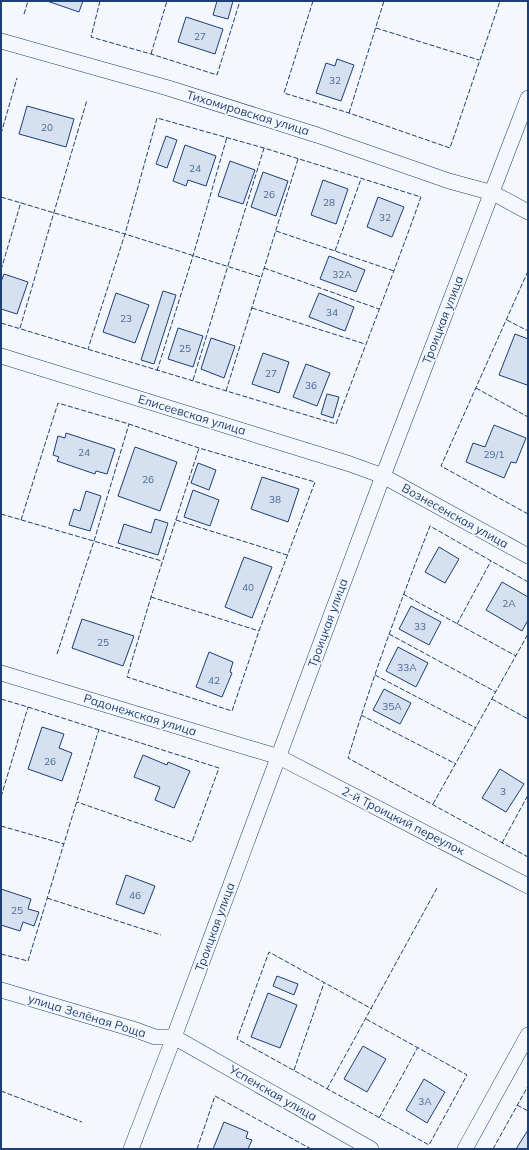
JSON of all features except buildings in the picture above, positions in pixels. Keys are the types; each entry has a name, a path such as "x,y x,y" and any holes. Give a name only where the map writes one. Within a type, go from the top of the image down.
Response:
{"street":[{"name":"Тихомировская улица","path":"1,40 168,88 316,135 449,181 493,193 528,212"},
{"name":"Троицкая улица","path":"131,1149 383,476 493,193 528,98"},
{"name":"Елисеевская улица","path":"1,356 350,464 383,476"},
{"name":"Вознесенская улица","path":"383,476 528,556"},
{"name":"Радонежская улица","path":"1,673 278,757"},
{"name":"2-й Троицкий переулок","path":"278,757 528,886"},
{"name":"улица Зелёная Роща","path":"1,990 155,1037 174,1037"},
{"path":"465,1149 528,1035"},
{"name":"Успенская улица","path":"174,1037 371,1149"}],"fence":[{"path":"24,14 28,1"},
{"path":"100,1 91,37 217,75 240,1"},
{"path":"151,54 167,1"},
{"path":"313,1 284,93 349,113 450,148 500,1"},
{"path":"349,113 384,1"},
{"path":"376,28 479,60"},
{"path":"1,134 17,78"},
{"path":"20,328 87,100"},
{"path":"1,323 336,424 421,197 264,148 157,118 125,234 88,349"},
{"path":"157,371 193,256 227,137"},
{"path":"193,380 264,148"},
{"path":"226,391 298,159"},
{"path":"335,251 361,179"},
{"path":"1,197 261,277"},
{"path":"1,270 21,202"},
{"path":"276,231 394,271"},
{"path":"264,268 379,309"},
{"path":"528,271 441,466 528,514"},
{"path":"252,308 365,344"},
{"path":"507,320 528,331"},
{"path":"476,388 528,417"},
{"path":"21,520 58,403 129,424 199,448 315,482 259,631 232,711 127,677 199,448"},
{"path":"57,654 94,541 129,424"},
{"path":"1,514 162,561"},
{"path":"176,520 287,555"},
{"path":"528,582 430,526 387,641 348,758 528,857"},
{"path":"457,624 491,561"},
{"path":"403,594 516,656"},
{"path":"151,597 259,631"},
{"path":"389,634 496,692"},
{"path":"433,804 528,634"},
{"path":"375,675 476,728"},
{"path":"1,699 219,768 192,842 77,802"},
{"path":"492,699 528,719"},
{"path":"1,797 28,707"},
{"path":"361,715 456,764"},
{"path":"1,954 28,961 99,729"},
{"path":"502,843 528,795"},
{"path":"1,826 64,844"},
{"path":"327,1089 437,888"},
{"path":"47,898 161,935"},
{"path":"366,1019 467,1075 429,1145 237,1039 269,952 372,1009"},
{"path":"294,1070 324,983"},
{"path":"379,1118 418,1047"},
{"path":"493,1149 528,1086"},
{"path":"1,1091 82,1122"},
{"path":"197,1149 215,1096 311,1149"},
{"path":"517,1105 528,1111"}]}
